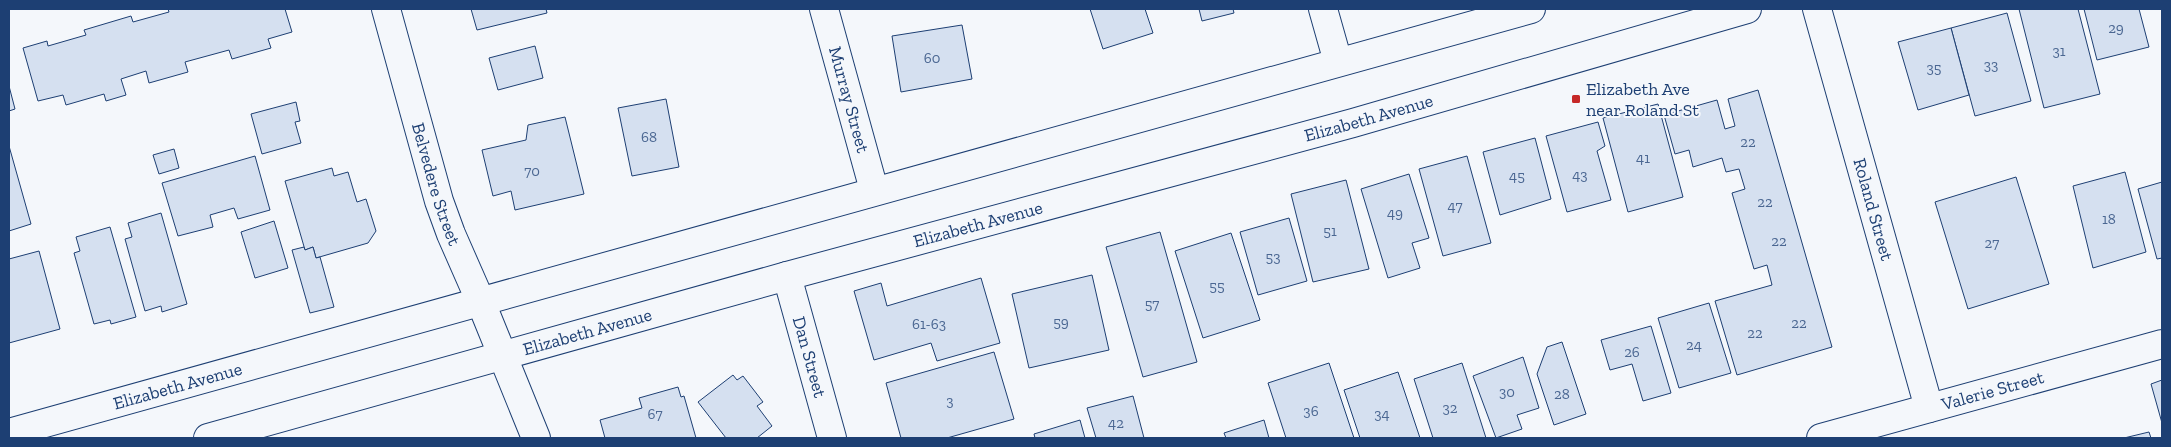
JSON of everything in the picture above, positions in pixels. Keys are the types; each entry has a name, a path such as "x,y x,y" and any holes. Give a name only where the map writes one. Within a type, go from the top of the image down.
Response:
{"main road":[{"name":"Belvedere Street","path":"386,9 439,201 536,438"},
{"name":"Murray Street","path":"824,9 874,190"},
{"path":"1323,9 1338,62"},
{"name":"Elizabeth Avenue","path":"9,432 371,333 480,300 874,190 1532,9"},
{"name":"Elizabeth Avenue","path":"208,438 787,276 1353,123 1747,9"},
{"name":"Roland Street","path":"1817,9 1929,408"},
{"name":"Dan Street","path":"787,276 832,438"},
{"name":"Valerie Street","path":"1821,438 2162,344"}],"building":[{"path":"168,9 285,9 292,32 268,39 271,48 232,59 229,50 185,62 188,72 149,83 146,71 121,79 126,95 106,101 104,94 66,105 63,95 38,101 23,48 47,41 48,46 86,35 84,30 131,16 133,22 169,12"},
{"path":"471,9 546,9 547,13 477,30"},
{"path":"1090,9 1145,9 1153,33 1103,49"},
{"path":"1199,9 1233,9 1234,13 1202,21"},
{"path":"2019,9 2078,9 2100,94 2044,108"},
{"path":"2084,9 2139,9 2149,47 2097,60"},
{"path":"2007,13 2031,101 1975,116 1951,28"},
{"path":"962,25 972,79 901,92 892,36"},
{"path":"1951,28 1969,95 1918,110 1898,42"},
{"path":"535,46 543,78 498,90 489,58"},
{"path":"9,86 15,109 9,111"},
{"path":"1758,90 1832,347 1737,375 1715,301 1772,285 1767,265 1754,269 1732,193 1745,189 1739,169 1726,172 1722,158 1693,167 1689,150 1675,154 1664,115 1717,100 1725,129 1735,126 1728,99"},
{"path":"666,99 679,167 632,176 618,108"},
{"path":"296,102 300,121 295,122 301,143 262,154 251,114"},
{"path":"1658,104 1683,197 1628,212 1603,118"},
{"path":"565,117 584,194 515,210 511,191 493,196 482,150 526,140 528,125"},
{"path":"1598,122 1605,146 1597,151 1611,200 1567,212 1546,136"},
{"path":"1535,138 1551,199 1500,215 1483,152"},
{"path":"9,146 31,224 9,231"},
{"path":"174,149 179,168 159,174 153,155"},
{"path":"255,156 270,210 238,219 234,208 210,215 213,227 178,236 162,183"},
{"path":"1467,156 1491,243 1443,256 1419,169"},
{"path":"332,168 334,176 348,172 357,202 366,199 376,231 368,243 316,258 313,247 305,250 285,181"},
{"path":"2125,172 2146,252 2093,268 2073,186"},
{"path":"1409,174 1429,238 1412,243 1420,268 1388,278 1361,189"},
{"path":"2016,177 2049,284 1968,309 1935,202"},
{"path":"1346,180 1369,269 1313,282 1291,194"},
{"path":"2162,182 2162,258 2157,259 2138,189"},
{"path":"161,213 187,304 162,312 161,306 145,311 125,239 132,237 128,223"},
{"path":"1289,218 1307,281 1258,295 1240,232"},
{"path":"274,221 288,268 255,278 241,232"},
{"path":"110,227 136,317 111,324 110,320 94,324 74,253 80,251 76,237"},
{"path":"1160,232 1197,362 1143,377 1106,247"},
{"path":"1231,233 1260,320 1203,338 1175,251"},
{"path":"304,247 305,250 313,247 316,258 320,257 334,307 310,313 292,250"},
{"path":"39,251 60,329 9,343 9,259"},
{"path":"1092,275 1109,350 1029,368 1012,294"},
{"path":"981,278 1000,343 937,361 931,343 874,360 854,291 881,283 887,306"},
{"path":"1709,303 1731,373 1679,388 1658,318"},
{"path":"1651,326 1671,393 1643,401 1632,364 1610,370 1601,340"},
{"path":"1562,342 1586,414 1554,425 1537,374 1547,347"},
{"path":"994,352 1014,419 947,438 901,438 886,383"},
{"path":"1523,357 1539,408 1517,415 1522,429 1496,438 1473,376"},
{"path":"1329,363 1354,438 1286,438 1268,383"},
{"path":"1462,363 1486,438 1433,438 1414,379"},
{"path":"1398,372 1420,438 1360,438 1344,390"},
{"path":"733,375 737,380 743,376 763,402 757,406 772,426 757,438 726,438 698,402"},
{"path":"2162,380 2162,423 2151,384"},
{"path":"678,387 681,397 684,396 696,438 605,438 600,420 642,408 639,398"},
{"path":"1133,396 1144,438 1096,438 1087,408"},
{"path":"1080,420 1085,438 1035,438 1034,434"},
{"path":"1264,420 1269,438 1226,438 1224,433"},
{"path":"2149,432 2151,438 2124,438"}],"place":[{"name":"Elizabeth Ave near Roland St","path":"1576,99"}]}
